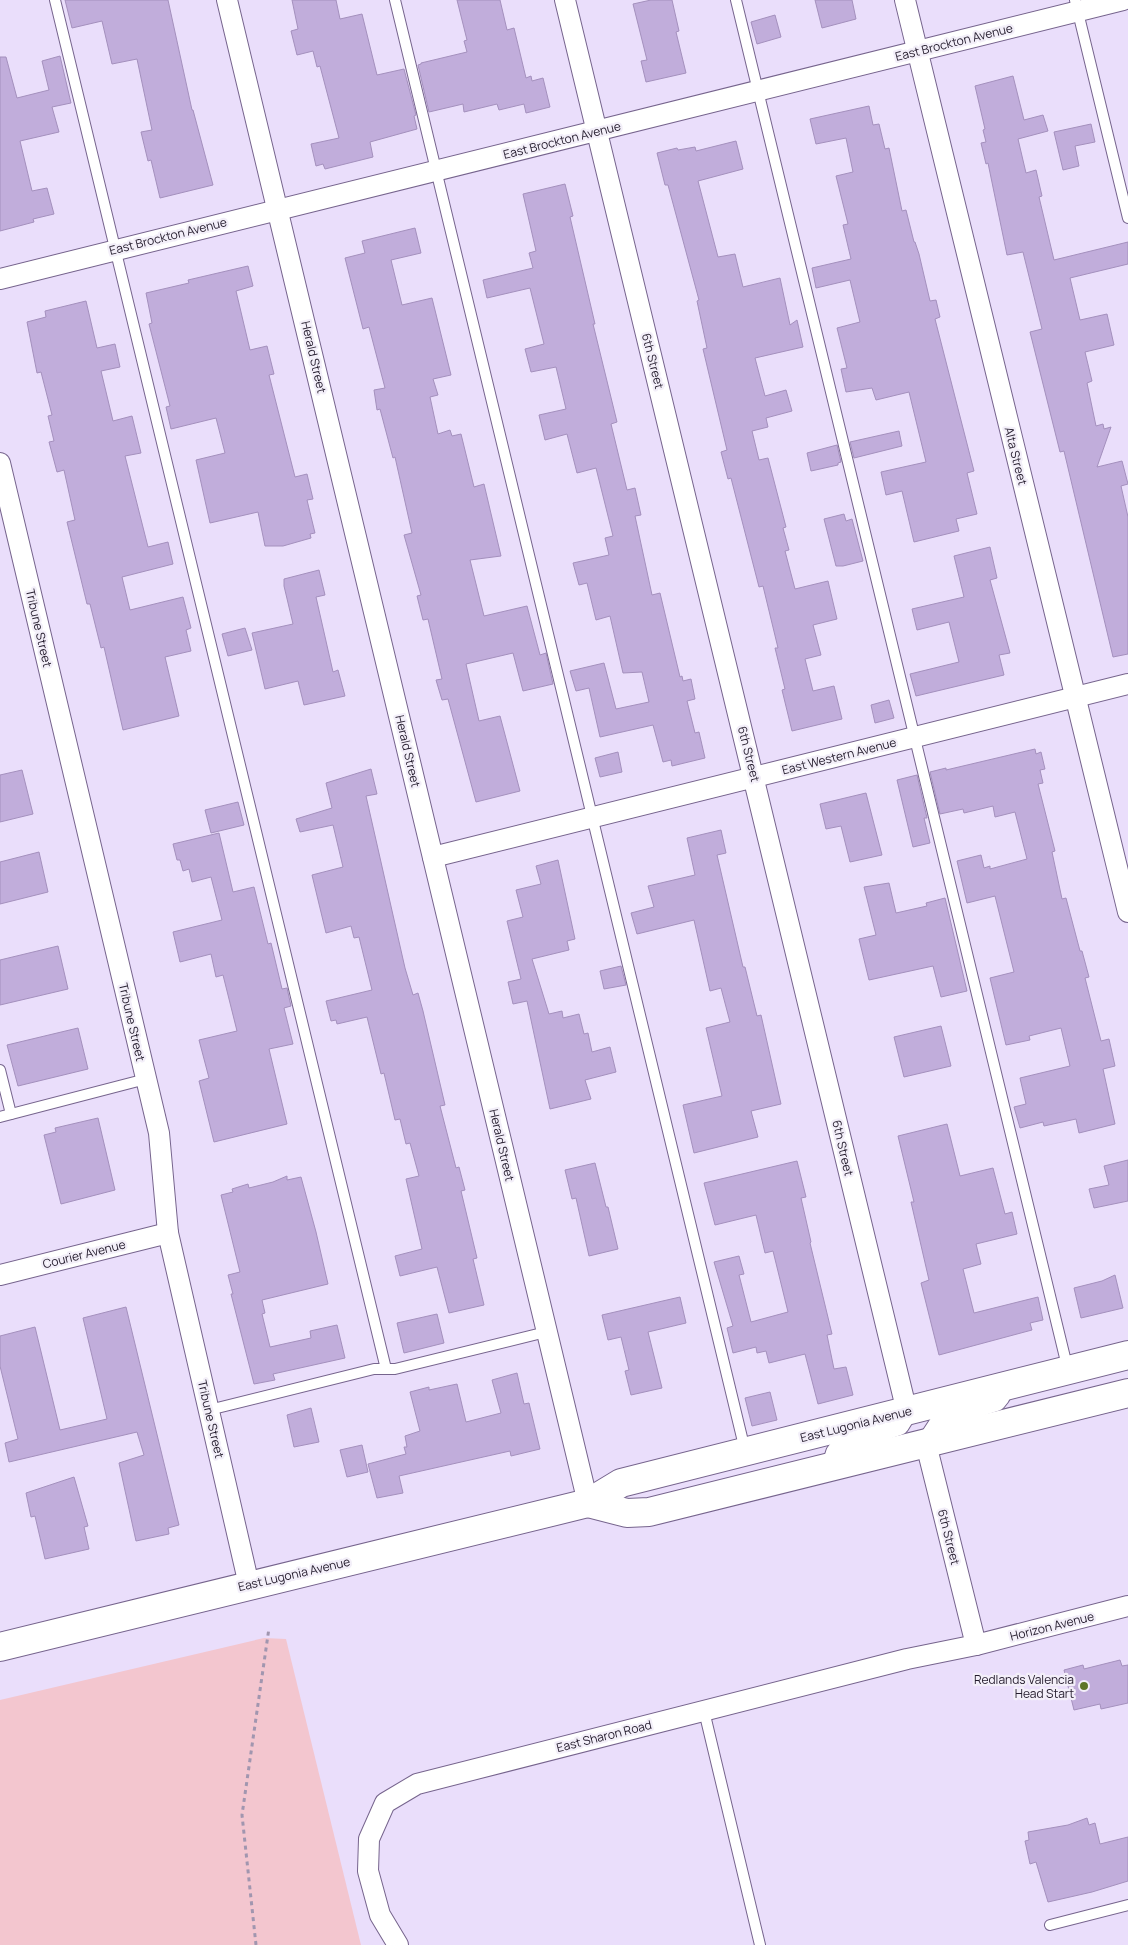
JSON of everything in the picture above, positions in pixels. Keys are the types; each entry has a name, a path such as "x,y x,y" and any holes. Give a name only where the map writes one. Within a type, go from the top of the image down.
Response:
{"main road":[{"name":"East Lugonia Avenue","path":"0,1647 588,1503 621,1483 1128,1355"},
{"name":"East Lugonia Avenue","path":"588,1503 628,1513 649,1512 1128,1392"}],"street":[{"name":"Herald Street","path":"227,0 588,1503"},
{"name":"6th Street","path":"565,0 907,1412"},
{"name":"Alta Street","path":"905,0 1128,912"},
{"name":"East Brockton Avenue","path":"0,279 918,51 1077,6 1123,0"},
{"name":"Tribune Street","path":"0,463 159,1133 168,1233 249,1585"},
{"name":"East Western Avenue","path":"433,857 1128,684"},
{"name":"Courier Avenue","path":"0,1275 168,1233"},
{"path":"926,1444 943,1418 996,1401 1009,1386"},
{"path":"832,1466 836,1453 843,1444 899,1425 907,1412"},
{"name":"6th Street","path":"926,1444 976,1645"},
{"name":"Horizon Avenue","path":"976,1645 1128,1606"},
{"name":"East Sharon Road","path":"398,1945 380,1915 368,1871 369,1839 385,1802 416,1784 907,1659 976,1645"}],"lane":[{"path":"55,0 386,1369"},
{"path":"394,0 437,170 746,1452"},
{"path":"736,0 1068,1371"},
{"path":"1077,6 1128,218"},
{"path":"0,1070 11,1114"},
{"path":"0,1117 146,1079"},
{"path":"209,1410 374,1369 395,1369 546,1332"},
{"path":"704,1711 760,1945"},
{"path":"1050,1925 1128,1905"}],"path":[{"path":"256,1945 242,1816 269,1628"}],"shaded area":[{"path":"264,1638 286,1639 361,1945 0,1945 0,1700"}],"building":[{"path":"65,0 168,0 192,110 213,185 160,198 151,160 148,161 141,132 152,130 137,59 112,64 102,21 72,28"},
{"path":"292,0 336,0 340,19 362,14 377,75 404,69 416,115 414,116 417,129 370,142 373,157 325,169 323,164 316,166 311,144 339,138 320,66 317,67 313,51 297,55 291,31 298,29"},
{"path":"457,0 500,0 507,30 514,28 526,78 531,76 532,81 543,78 550,107 526,113 524,104 499,110 497,104 464,112 463,104 429,112 418,65 467,52 464,41 467,40"},
{"path":"651,0 672,0 679,31 676,32 686,73 646,82 641,61 647,60 633,4"},
{"path":"815,0 852,0 856,19 822,28"},
{"path":"775,15 781,37 757,44 751,22"},
{"path":"60,56 71,103 52,107 59,132 20,141 32,191 47,188 54,214 33,219 34,222 0,231 0,57 6,57 17,98 49,90 42,61"},
{"path":"1013,76 1024,120 1043,115 1048,131 1018,139 1026,173 1036,170 1042,196 1039,197 1054,260 1128,242 1128,264 1070,278 1080,320 1107,314 1114,345 1085,352 1092,381 1087,383 1096,426 1103,424 1104,429 1111,427 1097,467 1122,461 1128,484 1121,486 1128,517 1128,654 1113,657 1064,451 1060,452 1030,332 1042,329 1023,252 1007,255 988,163 986,164 981,143 986,142 983,130 985,129 975,86"},
{"path":"869,106 873,125 879,124 885,149 889,148 902,211 906,210 930,301 936,300 940,317 935,319 974,471 967,473 977,514 956,519 959,531 914,542 902,491 886,495 881,472 926,462 909,392 876,400 872,388 846,392 841,369 847,368 837,328 860,322 850,280 816,288 812,268 851,259 843,225 848,224 836,176 853,172 846,138 816,144 810,119"},
{"path":"1091,124 1095,142 1075,146 1079,166 1063,170 1054,132"},
{"path":"736,141 743,169 698,181 718,257 735,254 743,287 780,278 790,325 797,320 803,347 755,358 765,396 786,390 792,411 766,418 768,427 752,431 759,460 768,458 786,527 783,528 789,550 785,551 795,589 828,581 837,619 813,625 821,655 805,659 813,691 834,686 842,719 792,731 782,690 785,689 775,648 778,648 763,586 759,587 731,478 728,479 721,452 727,450 703,349 707,348 697,301 699,300 668,185 665,185 657,153 677,148 678,150 695,147 696,151"},
{"path":"565,184 573,216 570,217 595,324 593,324 617,422 611,424 627,490 635,488 641,515 635,516 652,595 660,593 680,677 682,676 683,681 691,679 695,699 687,701 695,733 699,732 705,758 672,766 671,760 663,762 653,725 600,737 589,688 576,691 570,671 604,663 616,709 649,702 642,672 623,673 610,616 596,620 587,583 579,585 573,563 609,555 605,538 613,536 596,468 577,473 567,434 545,440 539,415 566,409 556,367 531,372 525,349 544,344 530,288 487,298 483,280 533,268 529,253 536,251 523,194"},
{"path":"415,228 421,253 391,260 402,305 432,298 451,375 433,379 438,395 430,397 438,434 450,430 452,436 461,434 474,487 484,484 501,556 470,560 484,616 527,606 540,655 546,653 553,684 523,691 513,653 466,664 479,721 500,716 520,791 476,802 448,699 442,700 436,680 442,679 428,619 423,620 417,596 421,595 404,535 412,533 395,457 393,458 380,409 377,410 374,390 385,388 369,327 363,329 345,258 365,253 362,241"},
{"path":"248,266 253,286 236,291 250,350 267,346 274,374 269,375 295,477 307,474 313,499 307,500 315,533 310,534 311,538 283,546 265,546 258,512 210,523 196,460 225,453 216,418 171,429 166,407 170,406 149,324 152,323 146,293 189,283 188,280"},
{"path":"86,301 97,348 115,344 120,367 101,371 113,421 132,416 141,453 125,456 148,547 168,542 173,564 122,577 130,610 183,597 191,628 186,630 191,651 165,657 179,716 123,730 104,647 101,648 90,604 87,604 67,522 75,520 64,470 57,472 49,442 54,441 48,416 52,415 41,372 37,373 27,322 46,317 45,311"},
{"path":"899,431 902,446 854,458 850,442"},
{"path":"837,445 841,462 838,465 811,471 807,453"},
{"path":"844,514 846,521 852,519 863,561 836,566 824,519"},
{"path":"990,547 997,578 990,580 1010,653 999,655 1004,675 916,696 910,674 959,662 949,622 917,630 912,609 964,597 954,556"},
{"path":"319,570 325,595 316,597 333,672 338,670 345,696 304,705 298,681 265,689 252,633 293,624 284,579"},
{"path":"245,628 252,650 228,656 222,634"},
{"path":"889,700 894,718 875,723 871,705"},
{"path":"1035,749 1036,754 1041,752 1045,769 1040,770 1043,783 1038,784 1055,851 1052,852 1062,899 1066,898 1080,951 1082,951 1089,977 1085,978 1101,1041 1109,1039 1115,1066 1103,1069 1115,1124 1079,1133 1076,1119 1044,1126 1043,1122 1020,1128 1014,1107 1026,1104 1020,1078 1070,1066 1061,1028 1029,1036 1030,1040 1006,1045 990,978 1014,972 995,896 967,903 957,861 981,855 984,868 990,866 990,869 1027,859 1015,812 995,817 993,806 964,813 963,809 940,814 930,772"},
{"path":"618,752 622,772 600,777 595,758"},
{"path":"371,769 377,794 366,796 405,968 413,995 418,993 423,1011 445,1105 440,1106 456,1168 459,1167 465,1190 461,1191 477,1258 473,1259 484,1305 449,1313 437,1267 400,1276 395,1256 422,1249 406,1179 419,1176 410,1143 406,1144 400,1119 395,1120 384,1073 381,1074 367,1017 337,1024 336,1020 331,1021 326,1001 372,990 359,937 354,938 351,926 326,933 312,875 343,867 333,825 300,832 296,819 332,808 326,783"},
{"path":"22,770 33,814 0,822 0,775"},
{"path":"917,775 927,818 924,818 930,843 913,847 897,780"},
{"path":"866,793 882,855 850,862 841,826 826,829 820,804"},
{"path":"238,802 244,825 211,833 205,810"},
{"path":"721,830 726,853 717,855 743,967 745,967 757,1016 761,1015 781,1104 751,1111 758,1137 694,1153 683,1105 722,1096 706,1028 730,1022 721,988 710,991 694,920 637,934 631,913 654,907 648,886 695,875 687,838"},
{"path":"219,833 233,892 254,887 268,944 271,943 282,989 287,988 291,1006 284,1008 293,1044 269,1049 287,1124 214,1142 199,1081 209,1078 199,1040 237,1031 223,975 216,977 211,954 180,962 173,932 222,920 211,877 192,882 189,869 183,871 180,860 177,860 173,844"},
{"path":"39,852 48,892 0,904 0,862"},
{"path":"558,860 575,939 567,941 569,950 532,959 549,1014 562,1011 563,1018 579,1014 584,1034 588,1033 592,1052 610,1047 616,1072 585,1080 591,1099 550,1109 527,1001 513,1004 508,982 521,979 507,921 523,917 516,890 541,884 536,866"},
{"path":"889,883 896,913 927,906 926,903 945,898 967,991 941,997 933,966 869,980 859,939 876,935 864,887"},
{"path":"58,946 68,989 0,1005 0,960"},
{"path":"621,966 626,985 604,989 600,971"},
{"path":"941,1026 951,1066 904,1077 894,1037"},
{"path":"78,1028 88,1069 18,1086 7,1045"},
{"path":"98,1118 115,1190 61,1204 44,1135 56,1132 55,1128"},
{"path":"947,1124 960,1176 993,1168 1005,1214 1012,1212 1017,1234 976,1244 981,1264 963,1269 974,1313 1038,1297 1043,1320 1030,1323 1032,1330 939,1355 921,1283 929,1280 911,1202 914,1202 898,1136"},
{"path":"1128,1160 1128,1201 1094,1208 1089,1189 1109,1185 1104,1166"},
{"path":"797,1161 806,1197 801,1198 810,1243 832,1334 827,1335 834,1369 846,1367 853,1395 818,1404 805,1354 769,1363 766,1351 757,1353 756,1347 733,1353 727,1328 733,1326 714,1262 739,1256 744,1274 739,1275 751,1322 788,1312 773,1251 765,1253 756,1215 715,1225 704,1183"},
{"path":"595,1163 618,1249 589,1256 576,1198 572,1199 565,1170"},
{"path":"287,1176 287,1180 301,1177 328,1284 262,1300 265,1313 262,1314 270,1347 311,1338 310,1331 337,1325 345,1358 273,1374 275,1380 254,1384 231,1294 233,1294 228,1275 240,1272 221,1195 233,1192 232,1189 248,1184 249,1188 273,1182"},
{"path":"1115,1275 1123,1308 1081,1318 1074,1288 1102,1281"},
{"path":"680,1297 686,1323 648,1332 662,1388 631,1395 625,1371 629,1370 621,1337 608,1340 602,1315"},
{"path":"126,1307 179,1525 168,1528 169,1534 136,1541 119,1463 144,1455 137,1432 9,1462 5,1443 18,1439 0,1366 0,1336 35,1327 60,1430 107,1419 83,1318"},
{"path":"437,1314 444,1343 404,1353 397,1323"},
{"path":"517,1373 524,1404 529,1403 540,1449 511,1456 510,1451 399,1476 403,1493 377,1498 368,1464 406,1454 404,1447 407,1447 405,1436 420,1431 410,1392 429,1387 429,1390 457,1384 466,1422 501,1413 492,1380"},
{"path":"770,1392 777,1420 752,1426 745,1398"},
{"path":"311,1408 319,1442 294,1447 287,1415"},
{"path":"362,1445 368,1472 347,1477 340,1450"},
{"path":"74,1477 88,1526 84,1527 89,1549 45,1559 35,1516 31,1517 26,1493"},
{"path":"1120,1660 1122,1666 1128,1665 1128,1703 1101,1709 1100,1704 1074,1710 1064,1670 1083,1665 1084,1669"},
{"path":"1087,1818 1089,1825 1095,1823 1100,1844 1128,1837 1128,1881 1048,1902 1036,1862 1030,1864 1025,1841 1029,1840 1028,1832 1068,1825"}],"place":[{"name":"Redlands Valencia Head Start","path":"1084,1686"}]}
